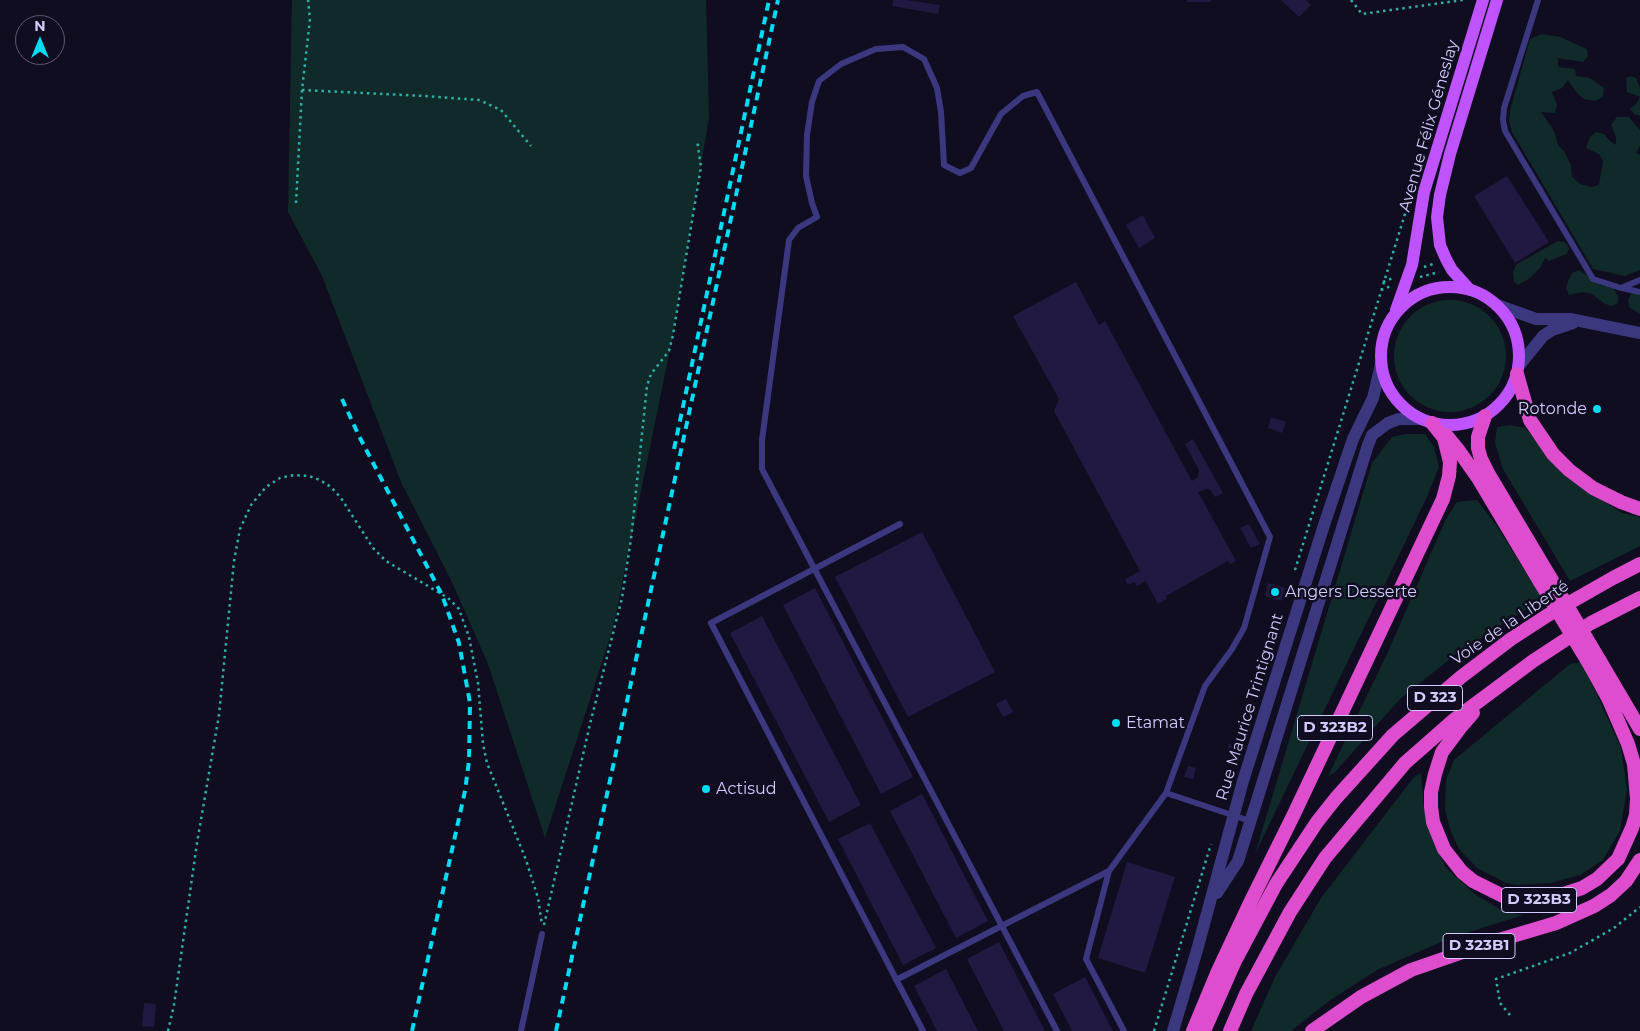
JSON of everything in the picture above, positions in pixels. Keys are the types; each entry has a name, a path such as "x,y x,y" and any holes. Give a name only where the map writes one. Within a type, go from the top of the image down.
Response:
{"highway":[{"path":"1518,371 1530,420 1553,454 1569,470 1593,488 1640,509"},
{"path":"1485,416 1478,437 1478,448 1482,460 1545,579"},
{"path":"1427,421 1450,439 1478,478 1545,579 1596,664 1640,729"},
{"name":"D 323B2","path":"1193,1031 1218,971 1443,499 1449,476 1450,462 1444,438 1427,421"},
{"name":"Voie de la Liberté","path":"1204,1031 1235,962 1276,884 1317,822 1393,735 1424,707 1511,639 1548,615 1640,564"},
{"name":"D 323","path":"1230,1031 1246,994 1290,912 1325,858 1406,763 1438,732 1495,688 1553,647 1592,623 1640,598"},
{"name":"D 323B3","path":"1495,688 1442,752 1431,792 1433,822 1444,849 1462,872 1473,881 1492,892 1518,900 1534,901 1548,899 1582,888 1597,880 1609,869 1624,847 1636,815 1636,782 1628,744 1596,664"},
{"name":"D 323B1","path":"1312,1031 1361,997 1411,970 1489,943 1556,923 1594,906 1626,881 1640,860"}],"main road":[{"name":"Avenue Félix Géneslay","path":"1392,318 1412,265 1424,192 1483,0"},
{"name":"Avenue Félix Géneslay","path":"1470,290 1452,270 1446,259 1440,245 1437,217 1440,195 1450,154 1498,0"},
{"path":"1448,287 1470,290 1484,296 1497,305 1511,323 1518,344 1518,371 1510,391 1499,405 1485,416 1468,423 1450,425 1427,421 1402,405 1388,386 1381,364 1383,340 1392,318 1407,302 1426,291 1448,287"}],"street":[{"path":"1497,305 1536,320 1564,319 1640,333"},
{"path":"1518,371 1543,336 1564,324 1581,322"},
{"name":"Rue Maurice Trintignant","path":"1198,950 1243,781 1324,525 1353,439 1372,398 1381,364"},
{"name":"Rue Maurice Trintignant","path":"1173,1031 1218,892 1238,861 1372,435 1388,423 1399,420 1427,421"}],"lane":[{"path":"1538,0 1504,108 1503,120 1505,131 1593,280 1640,292"},
{"path":"1057,1031 762,469 762,440 789,240 798,228 817,217 806,176 807,135 812,102 819,81 841,64 876,49 903,47 924,59 937,88 941,112 944,164 960,173 971,168 1001,114 1023,96 1037,92 1270,537 1244,628 1232,649 1204,686 1166,793 1110,871 1086,959 1124,1031"},
{"path":"1621,288 1640,280"},
{"path":"900,524 711,622 923,1031"},
{"path":"1166,793 1250,821"},
{"path":"896,980 1110,871"},
{"path":"520,1031 542,934"}],"path":[{"path":"296,202 302,90 310,19 308,0"},
{"path":"1351,0 1362,14 1464,0"},
{"path":"302,90 479,100 501,110 531,146"},
{"path":"542,934 590,724 622,598 631,539 647,386 651,374 669,351 674,335 700,167 697,140"},
{"path":"1383,282 1409,199"},
{"path":"168,1031 174,1005 197,843 219,715 234,561 240,529 251,505 266,487 280,478 294,475 308,476 331,486 341,498 373,548 386,561 448,598 459,609 469,638 478,683 483,744 487,762 526,860 538,898 542,934"},
{"path":"1510,1015 1500,1003 1496,980 1570,953 1614,928 1640,907"}],"green space":[{"path":"292,0 706,0 709,117 673,335 613,628 545,838 488,664 452,582 401,482 322,276 288,212"},
{"path":"1542,34 1560,37 1587,49 1588,56 1583,62 1558,58 1558,67 1575,69 1576,76 1590,78 1604,88 1603,96 1596,101 1584,99 1576,92 1568,80 1562,88 1552,92 1557,105 1555,113 1541,112 1554,131 1558,145 1564,151 1571,165 1572,177 1580,184 1591,187 1599,185 1603,161 1599,154 1586,148 1590,137 1596,132 1604,134 1616,145 1616,137 1611,125 1617,117 1629,117 1640,130 1640,146 1636,153 1640,155 1640,270 1625,276 1593,269 1512,132 1509,121 1510,111 1530,39"},
{"path":"1630,76 1636,78 1640,88 1640,97 1627,92 1626,78"},
{"path":"1640,97 1640,116 1634,114 1630,109"},
{"path":"1558,241 1565,242 1569,248 1567,254 1549,261 1545,258 1540,268 1530,278 1518,285 1514,282 1513,272 1517,264"},
{"path":"1579,270 1601,285 1613,288 1618,296 1618,303 1612,306 1605,304 1592,294 1582,292 1569,295 1566,288 1568,281 1572,273"},
{"path":"1640,291 1640,314 1629,307 1628,300 1631,294"},
{"path":"1450,300 1471,304 1490,316 1502,335 1506,356 1502,377 1490,396 1471,408 1450,412 1429,408 1410,396 1398,377 1394,356 1398,335 1410,316 1429,304"},
{"path":"1510,425 1525,428 1581,486 1622,513 1640,517 1640,546 1570,581 1503,469 1495,443 1497,427"},
{"path":"1406,434 1425,434 1434,447 1439,467 1426,499 1255,854 1372,463 1392,437"},
{"path":"1477,500 1496,525 1543,599 1460,651 1400,699 1334,773 1328,776 1387,654 1446,519 1457,502"},
{"path":"1582,662 1621,748 1627,789 1620,831 1603,860 1580,875 1551,883 1517,885 1506,883 1477,868 1459,849 1451,832 1445,810 1446,780 1454,760 1570,664"},
{"path":"1421,773 1424,808 1433,838 1446,868 1476,895 1503,911 1523,915 1448,939 1377,970 1329,1001 1291,1031 1251,1031 1275,977 1321,898 1414,777"}],"building":[{"path":"893,0 940,5 938,14 892,6"},
{"path":"1187,0 1211,0 1211,2 1187,2"},
{"path":"1281,0 1306,0 1311,5 1299,17"},
{"path":"1507,176 1549,242 1515,263 1474,196"},
{"path":"1143,215 1155,238 1139,248 1126,225"},
{"path":"1076,282 1099,325 1105,321 1192,481 1198,477 1199,470 1185,444 1193,439 1223,493 1215,497 1207,489 1198,492 1236,561 1230,564 1228,561 1166,596 1167,599 1158,604 1146,581 1137,586 1134,582 1128,585 1125,579 1140,571 1054,411 1059,399 1013,316"},
{"path":"1271,417 1286,422 1282,433 1268,428"},
{"path":"1249,524 1260,544 1251,548 1240,528"},
{"path":"922,532 995,672 908,717 835,577"},
{"name":"Angers Desserte","path":"1268,583 1285,588 1281,601 1265,596"},
{"path":"815,588 913,777 881,794 783,605"},
{"path":"762,616 861,805 829,822 730,633"},
{"path":"1006,699 1013,712 1003,717 996,704"},
{"path":"1229,744 1235,746 1233,754 1227,752"},
{"path":"1188,766 1196,768 1193,779 1184,777"},
{"path":"922,794 988,921 956,938 890,811"},
{"path":"870,823 936,948 903,965 838,839"},
{"path":"1127,862 1175,877 1145,973 1098,958"},
{"path":"999,942 1045,1031 1004,1031 967,959"},
{"path":"946,969 978,1031 937,1031 914,986"},
{"path":"1085,977 1113,1031 1072,1031 1053,994"},
{"path":"144,1003 156,1004 154,1027 142,1026"}],"railway":[{"path":"674,449 769,0"},
{"path":"556,1031 778,0"},
{"path":"342,399 359,436 442,595 459,643 470,703 469,761 465,791 412,1031"}],"place":[{"name":"Rotonde","path":"1597,409"},
{"name":"Angers Desserte","path":"1275,592"},
{"name":"Etamat","path":"1116,723"},
{"name":"Actisud","path":"706,789"}]}
